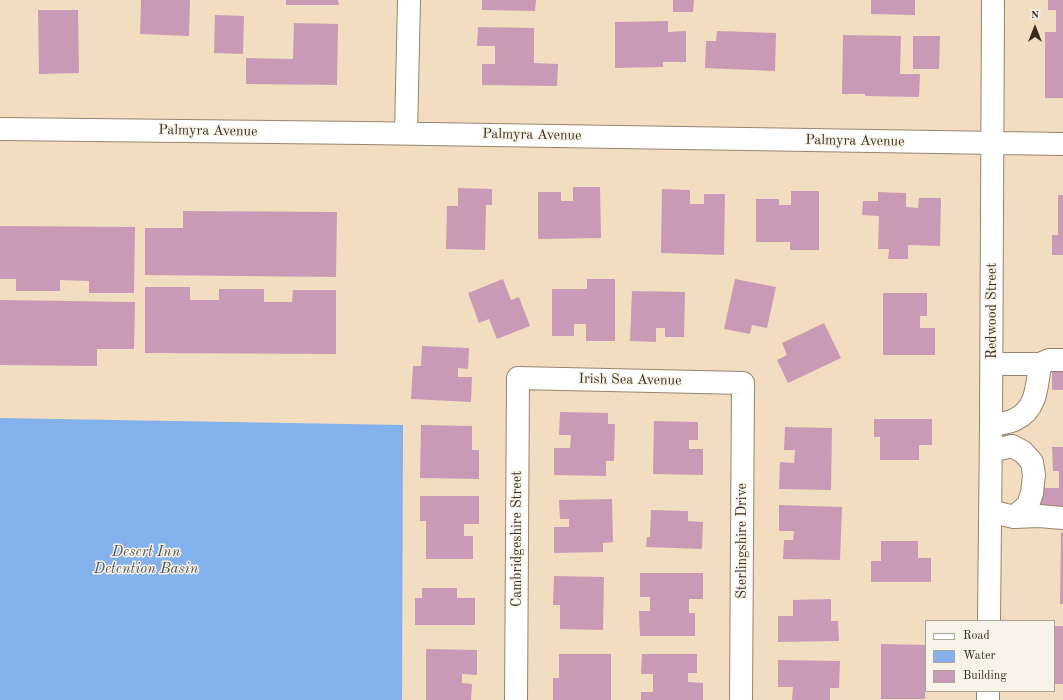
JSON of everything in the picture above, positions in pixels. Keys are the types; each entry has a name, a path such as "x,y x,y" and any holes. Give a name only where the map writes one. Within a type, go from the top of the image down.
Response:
{"street":[{"path":"406,133 409,0"},
{"name":"Redwood Street","path":"989,620 992,364 993,0"},
{"name":"Palmyra Avenue","path":"0,129 406,133 1063,144"},
{"path":"992,364 1040,364 1049,360 1063,360"},
{"path":"991,425 1016,419 1027,412 1036,396 1040,364"},
{"name":"Irish Sea Avenue","path":"518,378 743,383"},
{"name":"Cambridgeshire Street","path":"516,700 518,378"},
{"name":"Sterlingshire Drive","path":"741,700 743,383"},
{"path":"991,450 1012,446 1023,452 1032,462 1034,475 1032,493 1028,505 1014,517"},
{"path":"990,512 1014,517 1038,516 1063,518"}],"water":[{"name":"Desert Inn Detention Basin","path":"0,418 403,425 402,700 0,700"}],"building":[{"path":"141,0 190,0 189,36 140,34"},
{"path":"286,0 338,0 339,5 286,5"},
{"path":"482,0 536,0 535,11 482,10"},
{"path":"673,0 694,0 693,12 673,12"},
{"path":"871,0 915,0 915,15 871,14"},
{"path":"1048,0 1063,0 1063,98 1045,98 1045,32 1056,32 1056,10 1048,10"},
{"path":"38,10 78,10 79,73 39,74"},
{"path":"215,15 244,16 243,54 214,53"},
{"path":"668,21 668,32 686,31 686,62 663,62 663,67 615,68 615,22"},
{"path":"294,23 338,24 337,85 246,84 246,58 293,59"},
{"path":"478,27 534,28 534,63 558,64 557,86 482,85 482,64 495,64 495,46 477,46"},
{"path":"717,31 776,33 775,71 705,68 706,41 716,41"},
{"path":"843,35 901,36 900,74 920,74 919,97 842,94"},
{"path":"913,36 940,36 939,69 913,69"},
{"path":"573,187 600,187 601,238 538,239 538,192 561,192 561,201 573,201"},
{"path":"458,188 492,189 492,205 486,205 485,250 446,249 447,206 458,206"},
{"path":"662,189 690,190 690,204 704,204 704,194 725,194 724,255 661,253"},
{"path":"791,191 819,191 819,250 790,250 790,242 756,242 756,199 779,199 779,205 791,205"},
{"path":"878,192 906,193 906,207 918,208 919,198 941,198 940,246 908,245 908,259 888,259 889,249 878,249 879,216 862,215 863,201 878,201"},
{"path":"1058,195 1063,195 1063,255 1052,255 1052,235 1058,235"},
{"path":"183,211 337,212 336,277 145,275 145,228 183,228"},
{"path":"0,226 135,227 134,293 89,293 89,281 60,280 60,291 16,291 16,279 0,279"},
{"path":"503,279 511,300 519,297 530,326 497,339 489,319 479,323 468,293"},
{"path":"587,279 615,279 615,341 586,341 586,324 574,324 574,336 552,336 552,289 587,289"},
{"path":"735,279 776,287 767,328 752,325 750,334 724,329"},
{"path":"145,287 190,287 190,300 219,300 219,289 264,289 264,302 292,302 293,290 336,290 336,354 145,353"},
{"path":"632,291 685,292 684,337 665,337 665,328 656,328 656,342 630,341"},
{"path":"883,293 927,293 927,316 920,316 920,328 935,328 935,355 883,355"},
{"path":"0,300 135,302 134,349 97,349 97,366 0,365"},
{"path":"824,323 841,358 788,383 777,360 787,355 782,343"},
{"path":"422,346 469,348 468,369 458,368 458,377 472,377 471,402 411,399 413,366 421,366"},
{"path":"1052,365 1063,365 1063,390 1052,390"},
{"path":"560,412 608,413 608,424 615,424 614,461 606,461 606,476 554,475 554,448 570,448 571,435 559,435"},
{"path":"874,419 932,419 932,445 919,445 919,460 880,460 880,437 874,437"},
{"path":"654,421 698,422 698,440 689,440 689,449 703,449 703,475 653,474"},
{"path":"421,425 472,426 472,450 479,450 479,479 420,478"},
{"path":"785,427 832,428 831,490 779,489 780,462 794,463 795,450 784,450"},
{"path":"1052,447 1063,447 1063,511 1037,511 1037,488 1059,488 1059,471 1053,471"},
{"path":"420,496 479,496 479,524 464,524 464,536 473,536 473,559 426,559 426,521 420,521"},
{"path":"612,499 613,542 603,543 603,552 554,553 554,527 569,527 569,519 560,519 559,500"},
{"path":"779,505 842,507 840,560 783,559 784,540 793,540 794,531 779,531"},
{"path":"651,510 688,511 688,521 703,522 702,549 646,547 647,537 650,537"},
{"path":"1061,533 1063,533 1063,604 1060,604"},
{"path":"881,541 918,541 918,558 931,558 931,582 871,582 871,561 881,561"},
{"path":"640,573 703,573 703,599 689,599 689,613 695,613 695,636 640,636 639,611 650,611 650,597 640,597"},
{"path":"554,576 604,577 603,630 560,629 560,605 553,605"},
{"path":"422,588 457,588 457,598 475,598 475,625 415,625 415,598 422,598"},
{"path":"831,599 831,621 838,621 839,641 778,642 778,616 793,616 793,600"},
{"path":"1055,626 1063,626 1063,684 1055,684"},
{"path":"881,644 925,645 925,699 881,699"},
{"path":"426,649 477,650 477,675 462,674 462,683 472,684 471,700 426,700"},
{"path":"559,654 611,654 611,700 553,700 553,678 559,678"},
{"path":"642,654 697,654 697,673 688,673 688,682 703,683 703,700 641,700 641,692 653,692 653,674 641,674"},
{"path":"778,660 840,661 839,688 830,688 830,700 792,700 793,687 778,687"}]}
